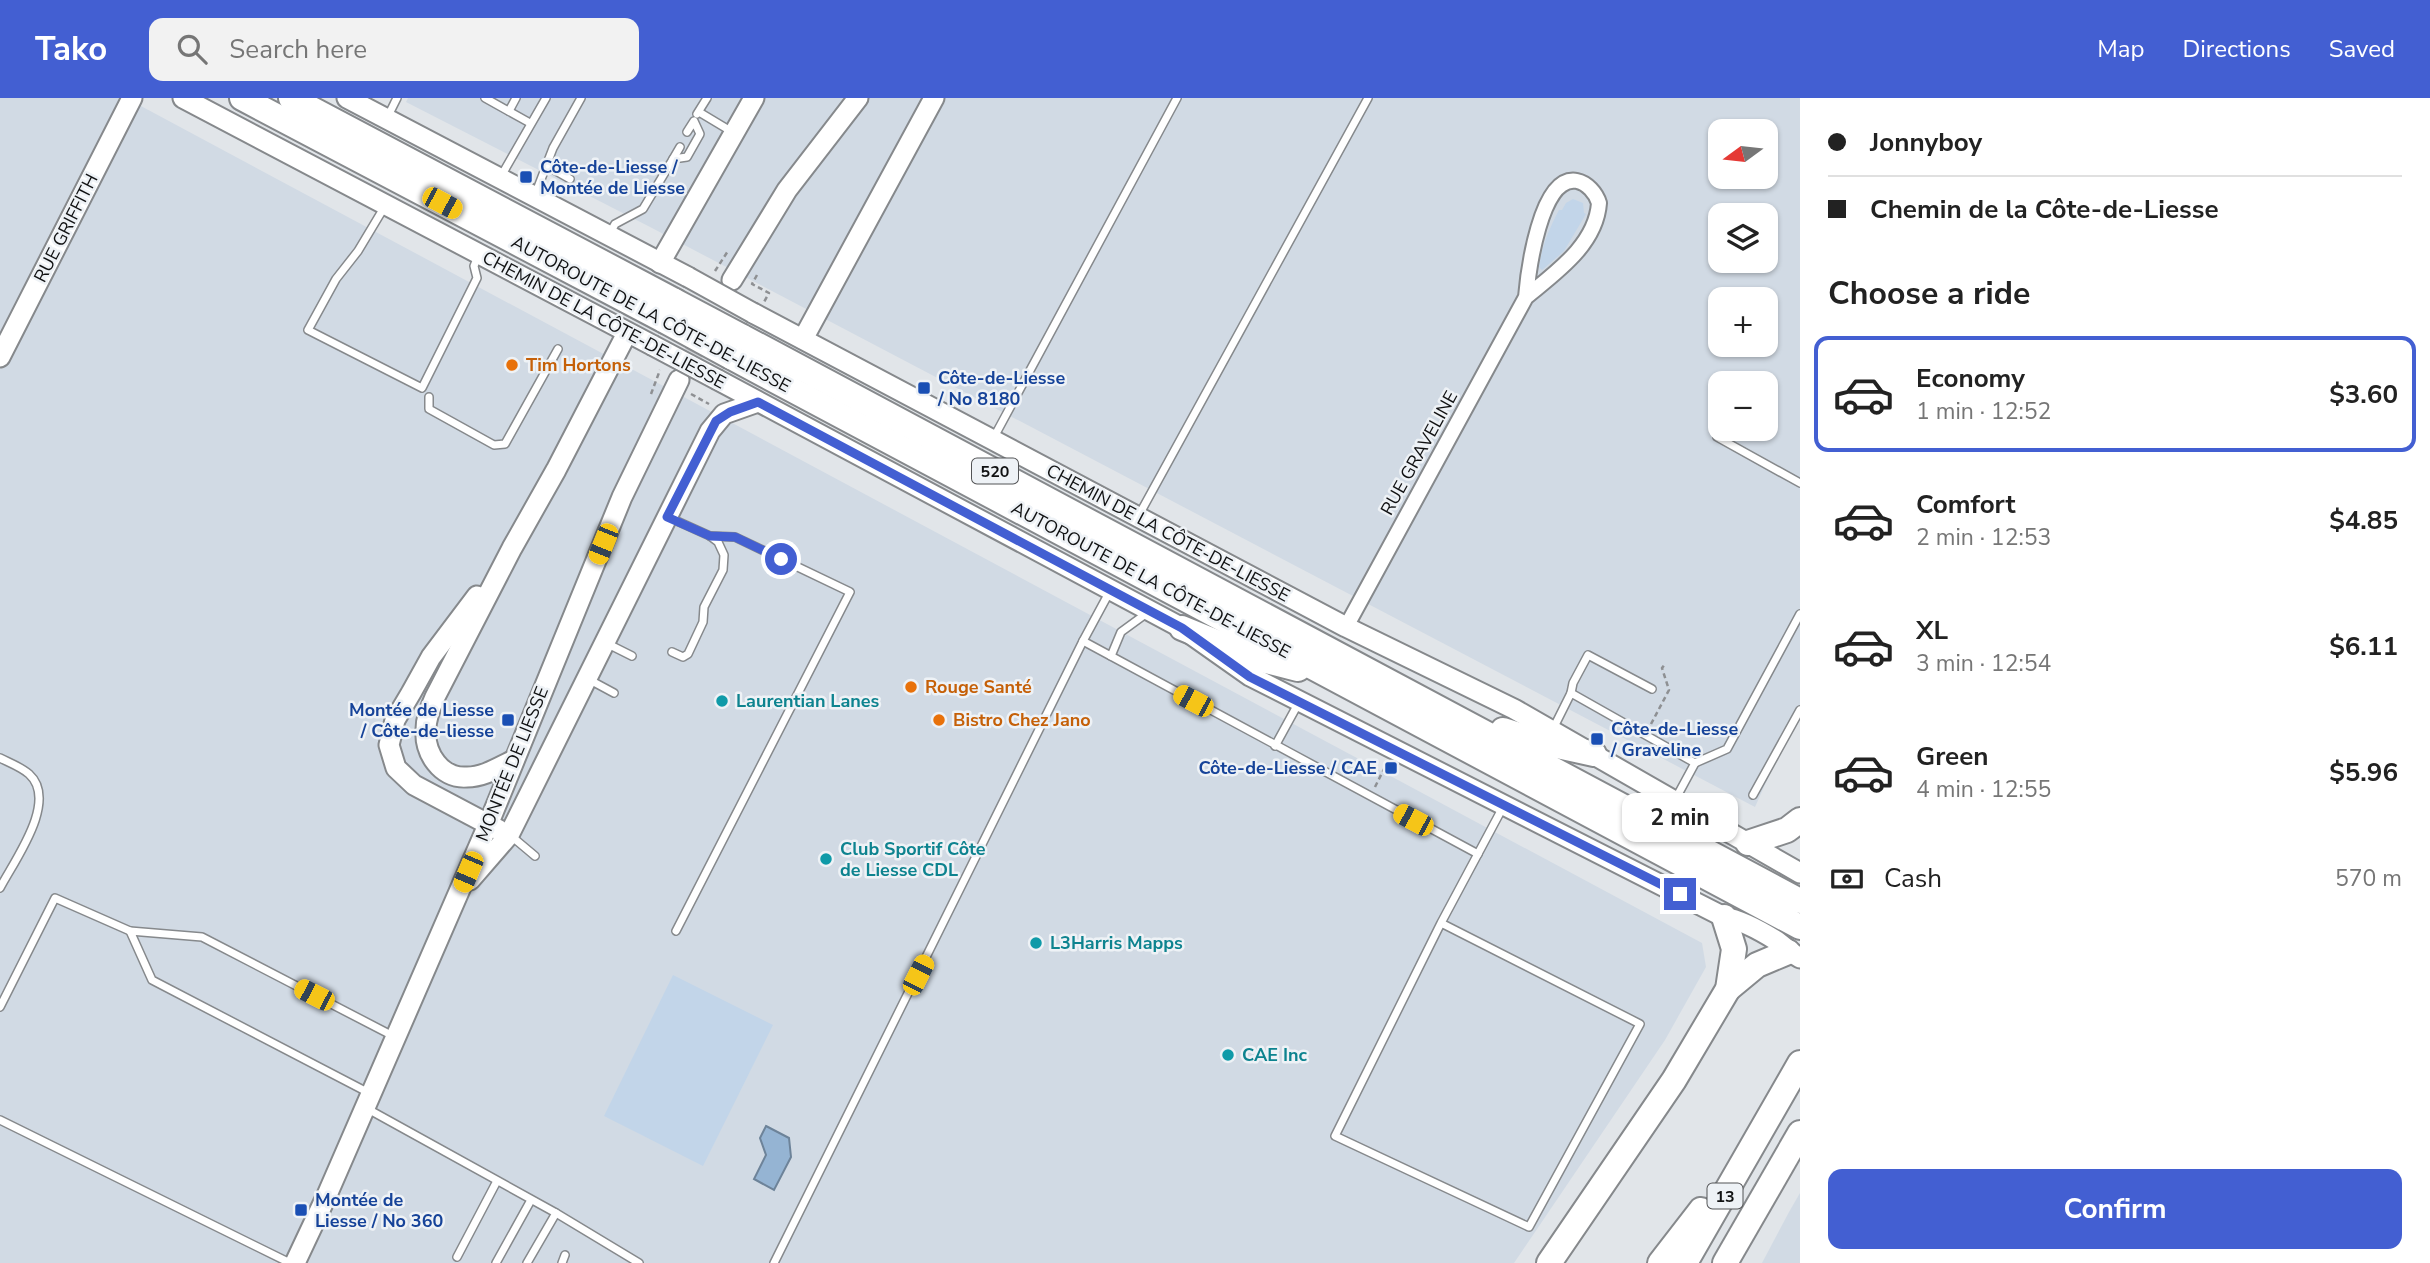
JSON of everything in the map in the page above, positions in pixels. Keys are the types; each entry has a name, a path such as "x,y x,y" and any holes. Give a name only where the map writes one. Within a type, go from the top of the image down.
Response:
{"highway":[{"name":"AUTOROUTE DE LA CÔTE-DE-LIESSE","path":"242,98 670,311"},
{"name":"AUTOROUTE DE LA CÔTE-DE-LIESSE","path":"291,98 670,311 1435,706 1800,901"},
{"name":"AUTOROUTE DE LA CÔTE-DE-LIESSE","path":"736,346 1336,679 1800,927"},
{"path":"1182,628 1258,659 1336,679"},
{"path":"1435,706 1544,743 1594,754"},
{"path":"1748,843 1782,832 1800,820"},
{"path":"1724,917 1734,949 1728,989"},
{"path":"1549,1263 1674,1080 1728,989 1757,965 1794,955"},
{"name":"13","path":"1685,1263 1800,1063"},
{"path":"1660,1263 1763,1128"},
{"name":"13","path":"1726,1262 1800,1133"}],"main road":[{"name":"RUE GRIFFITH","path":"0,357 132,98"},
{"name":"CHEMIN DE LA CÔTE-DE-LIESSE","path":"183,98 1182,628 1250,677 1724,917 1737,919 1780,943 1794,955"},
{"name":"CHEMIN DE LA CÔTE-DE-LIESSE","path":"347,98 688,278 759,308 803,339 993,440 1346,627 1553,730 1800,873"},
{"path":"660,263 754,98"},
{"path":"733,280 787,190 858,98"},
{"path":"803,339 934,98"},
{"path":"514,760 479,776 458,777 446,772 436,763 429,751 425,736 428,717 435,697 626,332"},
{"name":"MONTÉE DE LIESSE","path":"293,1263 369,1101 458,895 622,497 685,387"},
{"path":"458,895 509,835 716,421 730,412 758,402"},
{"path":"509,835 407,779 393,763 389,739 395,720 432,657 512,548"}],"street":[{"name":"RUE GRAVELINE","path":"1346,627 1526,297 1537,227 1558,189 1568,182 1580,182 1598,199 1599,209 1594,223 1569,261 1526,297"}],"lane":[{"path":"387,118 397,98"},
{"path":"485,98 530,123"},
{"path":"509,111 516,98"},
{"path":"500,178 546,98"},
{"path":"534,197 553,148 581,98"},
{"path":"687,132 707,98"},
{"path":"993,440 1177,98"},
{"path":"1138,517 1368,98"},
{"path":"699,112 734,133"},
{"path":"674,159 687,158 700,134 694,121"},
{"path":"608,236 615,224 643,209 680,147"},
{"path":"547,166 570,179"},
{"path":"386,205 358,251 336,279 308,330 422,388 477,278 474,267 479,254"},
{"path":"429,397 429,409 495,444 505,444 558,349"},
{"path":"1724,441 1800,483"},
{"path":"667,517 710,536 718,542 724,555 723,570 704,607 703,622 688,654 683,657 672,652"},
{"path":"676,931 850,592 735,537 710,536"},
{"path":"774,1263 1110,590"},
{"path":"1111,656 1121,632 1150,611"},
{"path":"1675,800 1695,763 1727,749 1800,614"},
{"path":"1083,641 1478,854"},
{"path":"606,643 632,656"},
{"path":"1553,730 1588,654 1652,689"},
{"path":"587,679 614,693"},
{"path":"1571,692 1695,763"},
{"path":"1275,746 1299,701"},
{"path":"1753,795 1800,710"},
{"path":"0,758 29,774 38,788 41,802 37,817 0,888"},
{"path":"1441,923 1640,1024 1529,1227 1335,1136 1441,923 1503,806"},
{"path":"509,835 535,856"},
{"path":"0,1007 55,898 130,930 202,937 395,1037"},
{"path":"130,930 152,980 369,1101 497,1181 639,1263"},
{"path":"0,1120 293,1263"},
{"path":"457,1257 497,1181"},
{"path":"496,1263 531,1200"},
{"path":"527,1263 556,1213"},
{"path":"562,1263 565,1255"}],"path":[{"path":"715,271 728,251"},
{"path":"758,274 752,284 769,293 759,308"},
{"path":"651,394 660,370"},
{"path":"685,387 710,404"},
{"path":"1658,679 1664,677"},
{"path":"1378,780 1386,765"}],"shaded area":[{"path":"0,98 126,98 1702,943 1706,967 1665,1040 1514,1263 0,1263"},
{"path":"408,98 1800,98 1800,707 1755,807 652,228 406,102"},
{"path":"1573,199 1583,203 1586,214 1564,251 1542,270 1539,267 1540,259 1549,231 1559,210"},
{"path":"673,975 773,1025 703,1166 604,1116"},
{"path":"766,1126 789,1138 791,1157 774,1190 754,1179 766,1155 760,1138"},
{"path":"1800,1193 1800,1263 1762,1263 1789,1212"}],"tunnel":[{"path":"680,379 731,282"}],"place":[{"name":"Côte-de-Liesse / Montée de Liesse","path":"526,177"},
{"name":"Tim Hortons","path":"512,365"},
{"name":"Côte-de-Liesse / No 8180","path":"924,388"},
{"name":"Rouge Santé","path":"911,687"},
{"name":"Laurentian Lanes","path":"722,701"},
{"name":"Montée de Liesse / Côte-de-liesse","path":"508,720"},
{"name":"Bistro Chez Jano","path":"939,720"},
{"name":"Côte-de-Liesse / Graveline","path":"1597,739"},
{"name":"Côte-de-Liesse / CAE","path":"1391,768"},
{"name":"Club Sportif Côte de Liesse CDL","path":"826,859"},
{"name":"L3Harris Mapps","path":"1036,943"},
{"name":"CAE Inc","path":"1228,1055"},
{"name":"Montée de Liesse / No 360","path":"301,1210"}],"route":[{"path":"781,559 735,537 710,536 667,517 716,421 724,414 758,402 1182,628 1250,677 1680,894"}]}
